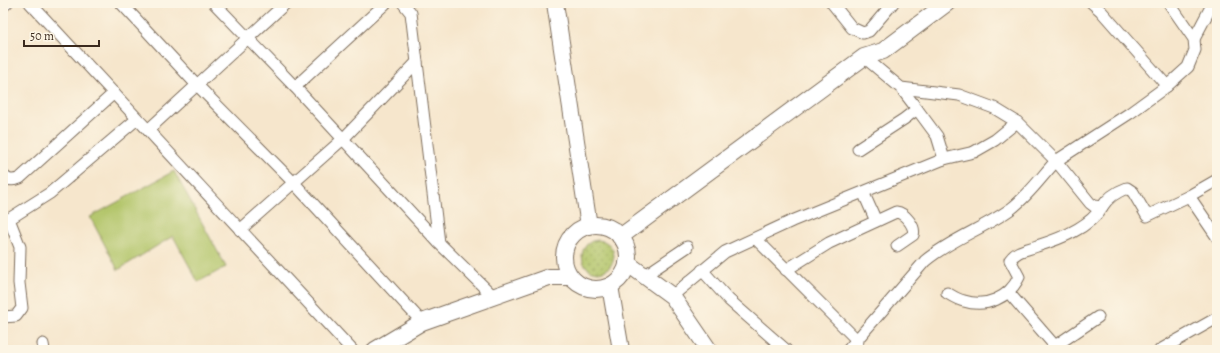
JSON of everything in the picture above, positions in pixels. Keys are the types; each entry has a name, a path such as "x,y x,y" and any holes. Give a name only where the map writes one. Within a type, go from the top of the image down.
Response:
{"main road":[{"path":"555,3 590,226"},
{"path":"620,237 864,57 883,51 947,3"},
{"path":"375,350 422,322 549,277 570,278 582,286 596,290 607,287 622,276 627,263 627,251 620,237 612,229 604,226 590,226 576,232 567,243 564,250 564,264 570,278"},
{"path":"627,263 672,296 709,350"},
{"path":"607,287 612,350"},
{"path":"607,287 621,350"}],"street":[{"path":"3,6 7,3"},
{"path":"30,3 352,350"},
{"path":"121,3 197,85 294,183 422,322"},
{"path":"214,3 295,87 440,243 494,297"},
{"path":"148,130 286,3"},
{"path":"295,87 386,3"},
{"path":"402,3 410,8 440,243"},
{"path":"832,3 852,28 863,33 869,32 893,3"},
{"path":"1092,3 1105,15 1166,86"},
{"path":"848,350 858,341 925,260 934,253 966,237 1012,208 1056,161 1130,113 1166,86 1188,67 1196,50 1194,39 1169,3"},
{"path":"1194,39 1213,3"},
{"path":"864,57 901,88 937,136 944,159"},
{"path":"240,230 343,139 417,62"},
{"path":"901,88 938,91 970,99 994,108 1017,122 1056,161 1090,203 1094,206 1102,207"},
{"path":"3,175 13,181 20,178 114,93"},
{"path":"858,148 904,120 917,109"},
{"path":"3,317 16,316 22,308 20,247 6,220 50,193 137,118"},
{"path":"672,296 725,252 756,239 792,221 864,194 944,159 974,152 995,140 1017,122"},
{"path":"947,293 964,302 988,303 1009,293 1019,277 1010,260 1014,255 1025,248 1036,246 1089,223 1105,201 1118,191 1127,188 1133,192 1147,216 1189,196 1217,180"},
{"path":"864,194 876,221"},
{"path":"1189,196 1214,223 1217,237"},
{"path":"786,270 829,243 896,212 904,215 914,230 913,235 897,246"},
{"path":"756,239 858,341"},
{"path":"644,276 687,247"},
{"path":"702,270 729,300 786,350"},
{"path":"1009,293 1054,349 1098,317"},
{"path":"1160,350 1217,318"}],"green space":[{"path":"174,171 226,267 198,282 173,236 118,270 90,217"},
{"path":"595,240 601,240 611,247 614,256 613,262 607,269 601,272 595,272 585,265 582,259 582,253 589,243"}]}
